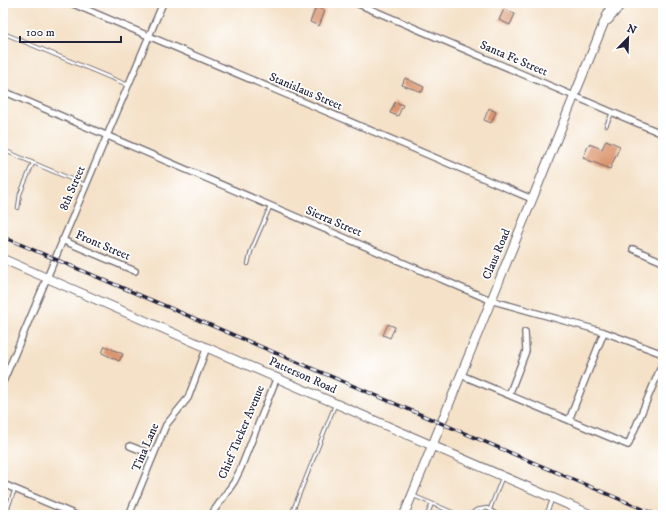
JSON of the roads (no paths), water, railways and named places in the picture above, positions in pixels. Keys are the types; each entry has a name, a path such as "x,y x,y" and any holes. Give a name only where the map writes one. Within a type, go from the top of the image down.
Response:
{"main road":[{"name":"Claus Road","path":"404,515 490,300 612,3"},
{"path":"605,23 622,3"},
{"name":"Patterson Road","path":"3,259 592,515"}],"street":[{"name":"Stanislaus Street","path":"71,3 532,199"},
{"name":"8th Street","path":"3,382 5,372 163,3"},
{"name":"Santa Fe Street","path":"356,3 663,134"},
{"name":"Sierra Street","path":"3,91 490,300 604,332 663,354"},
{"name":"Front Street","path":"62,240 135,271"},
{"path":"633,249 663,262"},
{"path":"509,395 526,351 525,332"},
{"path":"569,420 604,332"},
{"name":"Tina Lane","path":"129,515 166,425 188,398 207,347"},
{"path":"461,375 628,445 663,362"},
{"name":"Chief Tucker Avenue","path":"212,515 234,482 277,377"},
{"path":"130,446 153,455"},
{"path":"3,484 76,515"}],"lane":[{"path":"3,32 128,85"},
{"path":"606,126 612,112"},
{"path":"3,150 85,186"},
{"path":"18,208 20,194 33,163"},
{"path":"248,264 251,251 271,206"},
{"path":"292,515 336,403"},
{"path":"490,509 502,476"},
{"path":"5,515 15,489"},
{"path":"412,495 459,515"},
{"path":"546,515 553,498"},
{"path":"427,515 432,504"},
{"path":"470,515 481,508 490,509 498,515"},
{"path":"447,515 449,511"}],"railway":[{"path":"3,237 657,515"}]}
